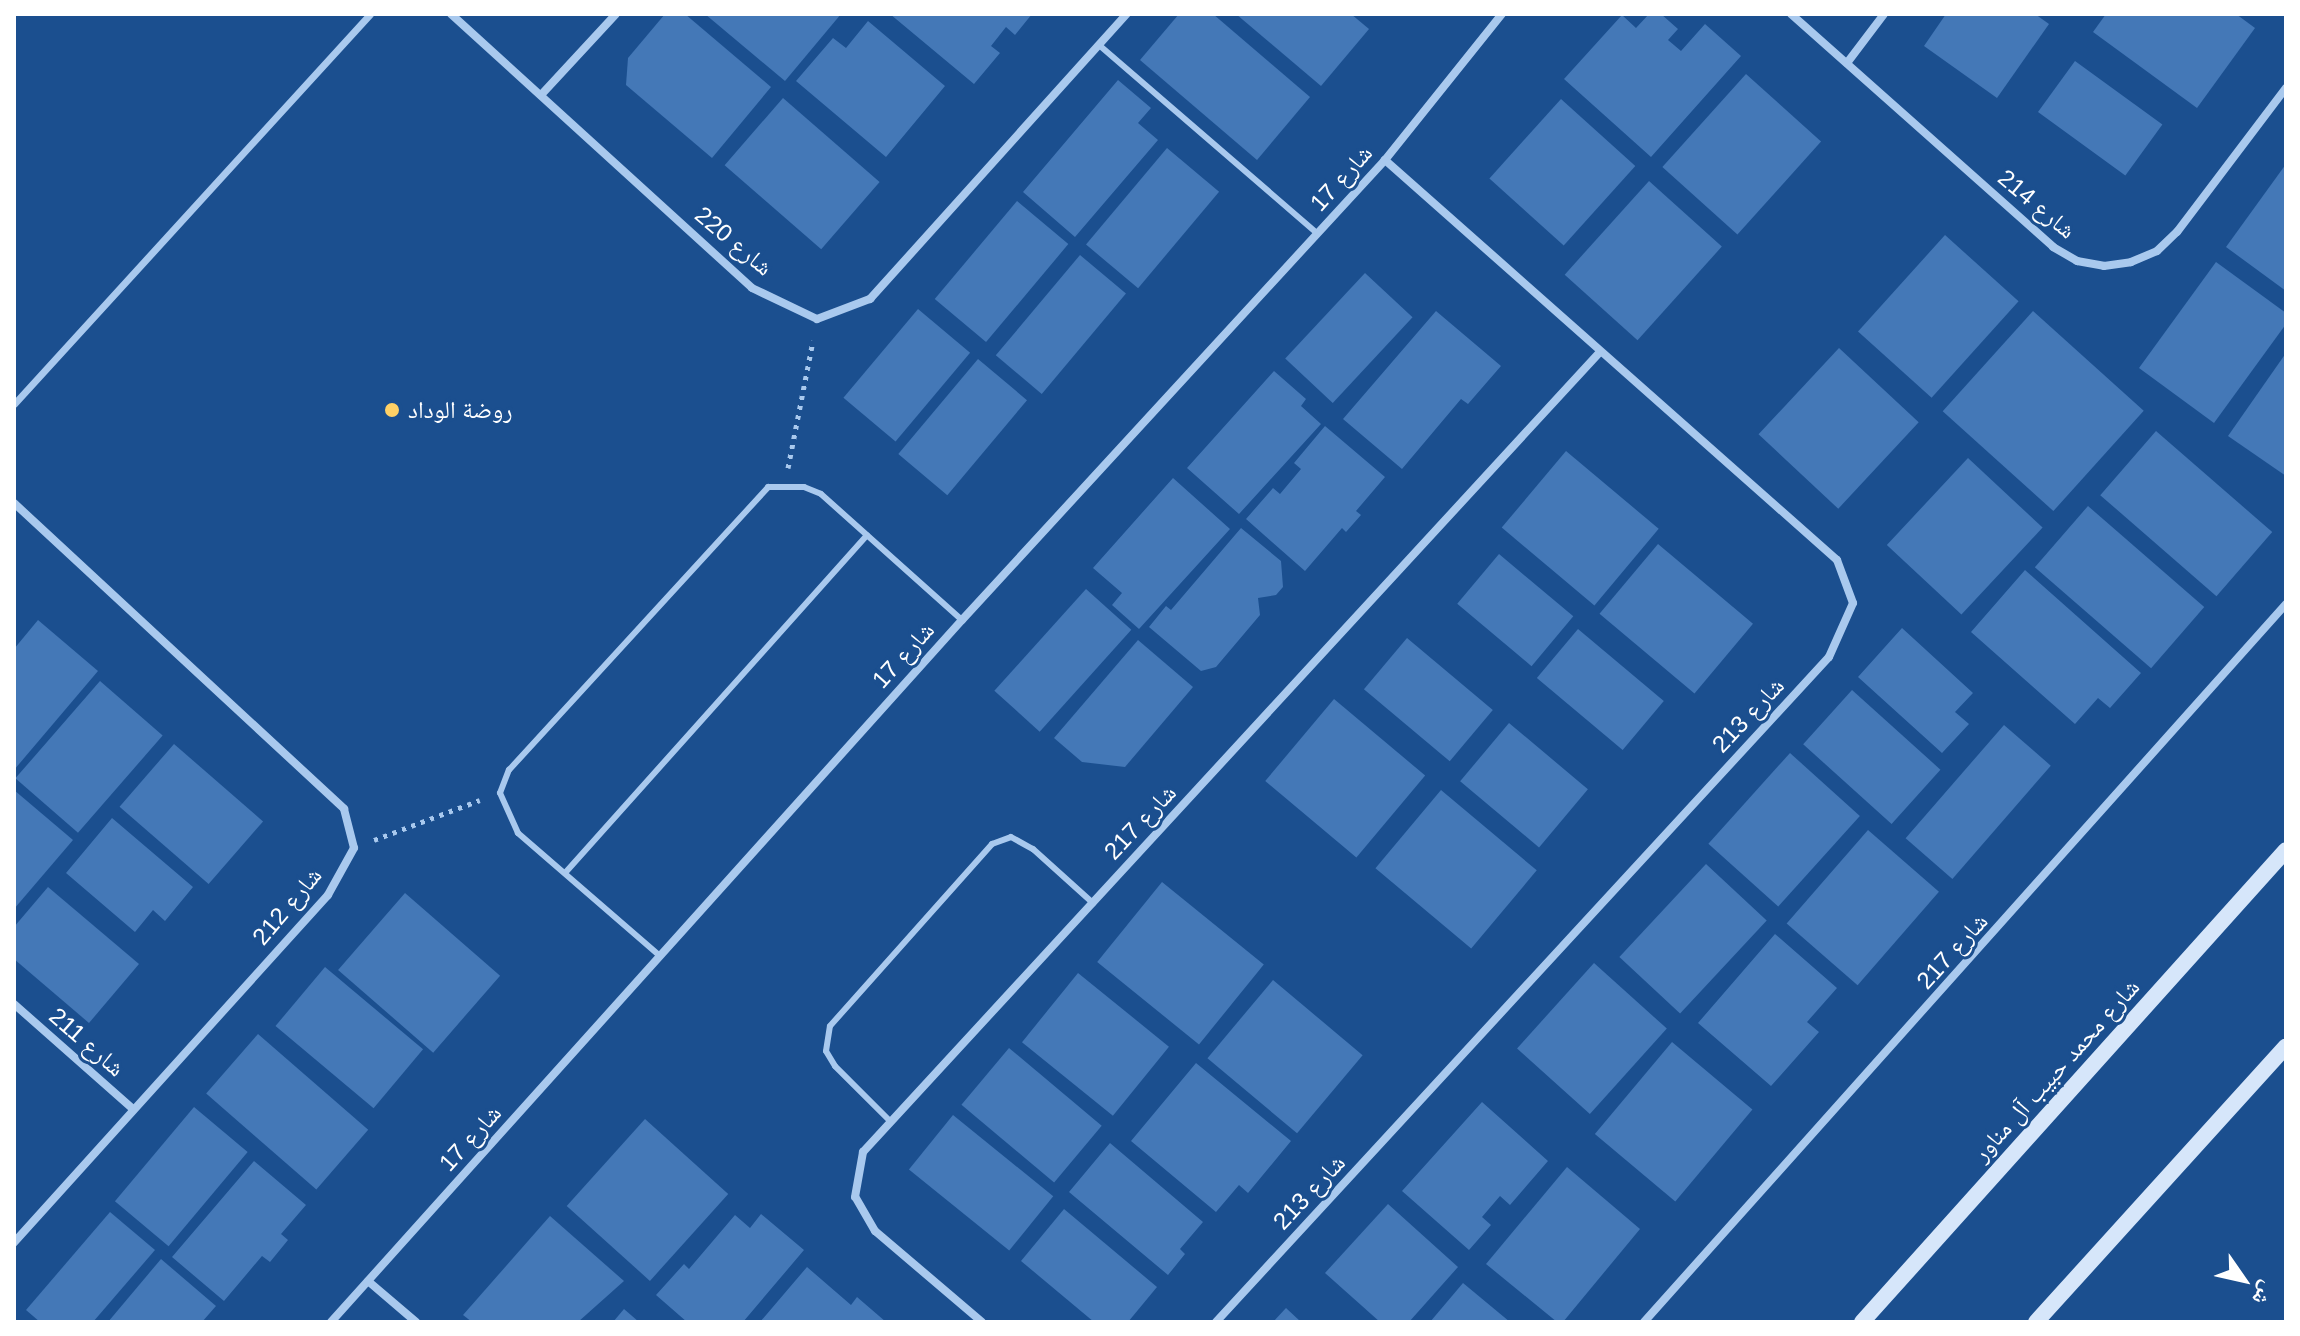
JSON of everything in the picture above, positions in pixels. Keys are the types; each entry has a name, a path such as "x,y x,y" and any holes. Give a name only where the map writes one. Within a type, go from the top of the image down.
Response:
{"main road":[{"name":"شارع محمد حبيب آل مناور","path":"1862,1322 2286,850"},
{"path":"2036,1322 2286,1046"}],"street":[{"path":"14,404 370,14"},
{"name":"شارع 220","path":"451,14 752,288 817,319"},
{"path":"541,95 616,14"},
{"path":"817,319 870,299 1127,14"},
{"name":"شارع 17","path":"331,1322 962,620 1385,160 1502,14"},
{"name":"شارع 214","path":"1791,14 2053,247 2077,261 2104,266 2131,262 2157,251 2177,232 2286,88"},
{"path":"1847,63 1884,14"},
{"name":"شارع 213","path":"1216,1322 1829,657 1853,603 1837,560 1599,353 1385,160"},
{"name":"شارع 217","path":"982,1322 875,1231 855,1197 863,1152 889,1120 1599,353"},
{"path":"14,503 344,809 354,848"},
{"name":"شارع 217","path":"1644,1322 2286,604"},
{"name":"شارع 212","path":"14,1243 328,895 354,848"},
{"name":"شارع 211","path":"14,1004 133,1109"},
{"path":"368,1281 416,1322"}],"lane":[{"path":"1099,45 1317,233"},
{"path":"660,956 518,833 500,793 509,770 768,487 785,486 821,494 962,620"},
{"path":"565,873 867,535"},
{"path":"889,1120 835,1066 826,1051 830,1026 992,844 1011,837 1033,849 1093,903"}],"path":[{"path":"785,486 817,319"},
{"path":"354,848 500,793"}],"building":[{"path":"665,14 685,14 771,87 712,158 626,85 628,58"},
{"path":"705,14 841,14 785,81"},
{"path":"890,14 1032,14 1015,35 1006,27 991,46 1000,53 974,84"},
{"path":"1179,14 1213,14 1310,97 1257,160 1140,60"},
{"path":"1236,14 1351,14 1369,29 1321,86"},
{"path":"1649,14 1661,14 1678,29 1668,40 1681,51 1705,24 1741,56 1651,157 1564,79 1622,15 1636,28"},
{"path":"1946,14 2035,14 2049,24 1997,98 1924,46"},
{"path":"2106,14 2236,14 2255,28 2197,108 2093,32"},
{"path":"868,21 945,86 886,157 796,81 833,38 846,48"},
{"path":"2075,61 2162,124 2125,175 2038,112"},
{"path":"1746,74 1821,142 1737,234 1662,167"},
{"path":"1118,80 1151,108 1138,123 1158,140 1075,237 1023,192"},
{"path":"783,98 880,182 821,249 725,165"},
{"path":"1561,99 1635,166 1564,245 1489,179"},
{"path":"1167,148 1219,192 1138,288 1086,245"},
{"path":"2286,164 2286,291 2226,247"},
{"path":"1649,181 1722,247 1638,340 1565,275"},
{"path":"1017,201 1068,244 986,342 935,299"},
{"path":"1945,235 2019,301 1932,398 1858,332"},
{"path":"1080,255 1126,294 1042,394 996,355"},
{"path":"2216,262 2286,313 2286,324 2214,423 2139,368"},
{"path":"1365,273 1413,317 1333,403 1285,359"},
{"path":"918,309 970,353 896,442 843,398"},
{"path":"1436,311 1501,366 1468,404 1461,399 1402,469 1343,419"},
{"path":"2033,311 2144,411 2053,511 1943,411"},
{"path":"1839,348 1919,422 1838,509 1759,434"},
{"path":"2286,353 2286,476 2228,436"},
{"path":"978,359 1027,400 947,495 898,454"},
{"path":"1274,371 1306,399 1301,406 1321,424 1239,514 1187,468"},
{"path":"1325,426 1385,477 1356,511 1361,515 1346,532 1342,528 1305,571 1246,519 1273,488 1280,494 1301,469 1294,463"},
{"path":"2156,431 2272,532 2216,596 2100,495"},
{"path":"1566,451 1659,529 1594,605 1502,528"},
{"path":"1968,458 2043,528 1961,615 1887,545"},
{"path":"1173,478 1230,529 1139,629 1112,605 1122,593 1093,568"},
{"path":"2088,506 2204,607 2151,668 2035,567"},
{"path":"1241,528 1281,561 1283,587 1276,595 1258,598 1260,615 1216,667 1201,671 1149,627 1166,606 1171,610"},
{"path":"1658,544 1753,624 1694,693 1600,614"},
{"path":"1499,554 1573,616 1532,666 1457,604"},
{"path":"2025,570 2141,673 2110,708 2098,698 2075,724 1971,632"},
{"path":"1086,589 1131,630 1040,732 994,691"},
{"path":"38,620 98,671 14,770 14,649"},
{"path":"1902,628 1973,693 1955,712 1969,724 1942,753 1858,677"},
{"path":"1578,629 1664,701 1623,750 1537,678"},
{"path":"1407,638 1493,710 1450,761 1364,689"},
{"path":"1138,640 1193,687 1125,767 1082,762 1054,738"},
{"path":"100,681 163,735 78,833 15,778"},
{"path":"1852,690 1940,770 1892,824 1803,744"},
{"path":"1334,699 1425,775 1356,857 1265,781"},
{"path":"1509,723 1588,789 1539,847 1460,781"},
{"path":"2004,725 2051,766 1952,879 1906,838"},
{"path":"174,744 263,821 209,884 120,807"},
{"path":"1790,753 1860,816 1778,907 1708,844"},
{"path":"14,790 73,840 14,909"},
{"path":"1441,790 1537,870 1471,948 1375,868"},
{"path":"112,818 193,887 165,921 153,910 135,932 66,873"},
{"path":"1868,830 1939,892 1858,985 1787,924"},
{"path":"1706,864 1767,921 1680,1013 1619,957"},
{"path":"1162,882 1264,964 1199,1044 1097,962"},
{"path":"48,887 139,964 89,1023 14,959 14,927"},
{"path":"405,893 500,976 433,1053 338,970"},
{"path":"1775,934 1837,988 1807,1022 1819,1032 1771,1086 1698,1023"},
{"path":"1594,963 1667,1029 1590,1114 1517,1048"},
{"path":"325,967 423,1049 374,1108 276,1026"},
{"path":"1078,973 1169,1047 1113,1116 1022,1042"},
{"path":"1273,980 1363,1055 1297,1133 1207,1058"},
{"path":"258,1034 368,1130 316,1189 206,1094"},
{"path":"1672,1042 1752,1109 1675,1201 1595,1134"},
{"path":"1009,1048 1102,1126 1054,1182 961,1105"},
{"path":"1196,1063 1291,1141 1248,1193 1239,1185 1216,1212 1131,1141"},
{"path":"1482,1102 1548,1161 1510,1205 1500,1196 1482,1217 1491,1225 1469,1250 1402,1191"},
{"path":"194,1107 248,1152 169,1246 115,1201"},
{"path":"953,1115 1053,1196 1009,1251 909,1169"},
{"path":"645,1119 728,1194 650,1281 567,1206"},
{"path":"1110,1143 1203,1222 1180,1249 1185,1254 1168,1275 1069,1192"},
{"path":"254,1161 306,1205 281,1234 288,1240 270,1262 262,1256 224,1301 172,1257"},
{"path":"1567,1167 1640,1229 1563,1322 1557,1322 1486,1264"},
{"path":"1388,1204 1458,1267 1409,1322 1380,1322 1325,1273"},
{"path":"1064,1209 1157,1287 1128,1322 1094,1322 1021,1261"},
{"path":"110,1212 155,1250 93,1322 40,1322 26,1310"},
{"path":"761,1214 804,1250 743,1322 687,1322 656,1295 684,1264 689,1269 735,1215 750,1228"},
{"path":"550,1216 624,1281 578,1322 472,1322 463,1315"},
{"path":"161,1259 216,1306 202,1322 108,1322"},
{"path":"807,1267 851,1305 857,1297 886,1322 760,1322"},
{"path":"1463,1283 1510,1322 1430,1322"},
{"path":"1286,1308 1301,1322 1273,1322"},
{"path":"624,1309 639,1322 613,1322"}],"place":[{"name":"روضة الوداد","path":"392,410"}]}
